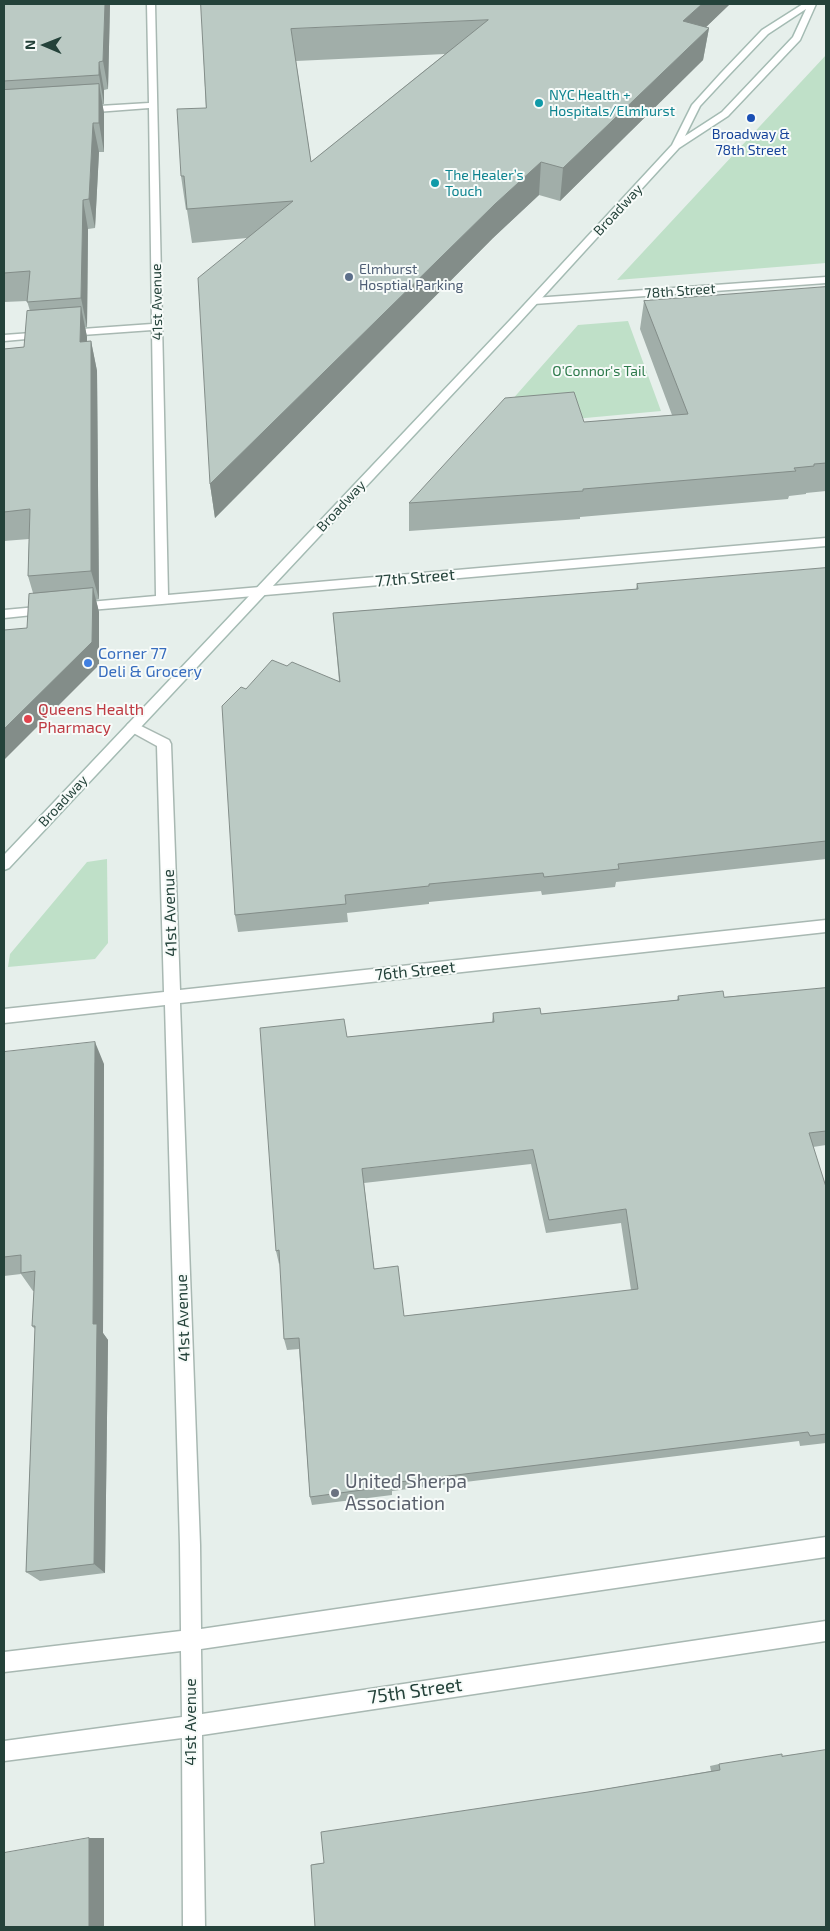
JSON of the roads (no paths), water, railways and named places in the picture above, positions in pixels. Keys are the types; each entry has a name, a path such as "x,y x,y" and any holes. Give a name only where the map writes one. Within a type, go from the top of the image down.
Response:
{"street":[{"name":"41st Avenue","path":"151,4 162,600"},
{"name":"Broadway","path":"676,146 696,105 764,32 810,4"},
{"name":"Broadway","path":"4,864 534,301 676,146 724,114 797,38 810,4"},
{"path":"69,110 154,105"},
{"name":"78th Street","path":"534,301 826,280"},
{"path":"4,338 157,326"},
{"name":"77th Street","path":"4,614 826,542"},
{"name":"41st Avenue","path":"133,727 164,744 191,1640 194,1927"},
{"name":"76th Street","path":"4,1016 826,926"},
{"path":"4,1662 191,1640 826,1547"},
{"name":"75th Street","path":"4,1751 192,1726 826,1631"}],"place":[{"name":"NYC Health + Hospitals/Elmhurst","path":"539,103"},
{"name":"Broadway & 78th Street","path":"751,118"},
{"name":"The Healer’s Touch","path":"435,183"},
{"name":"Elmhurst Hosptial Parking","path":"349,277"},
{"name":"Corner 77 Deli & Grocery","path":"88,663"},
{"name":"Queens Health Pharmacy","path":"28,719"},
{"name":"United Sherpa Association","path":"335,1493"}],"park label":[{"name":"O'Connor's Tail","path":"599,371"}]}
